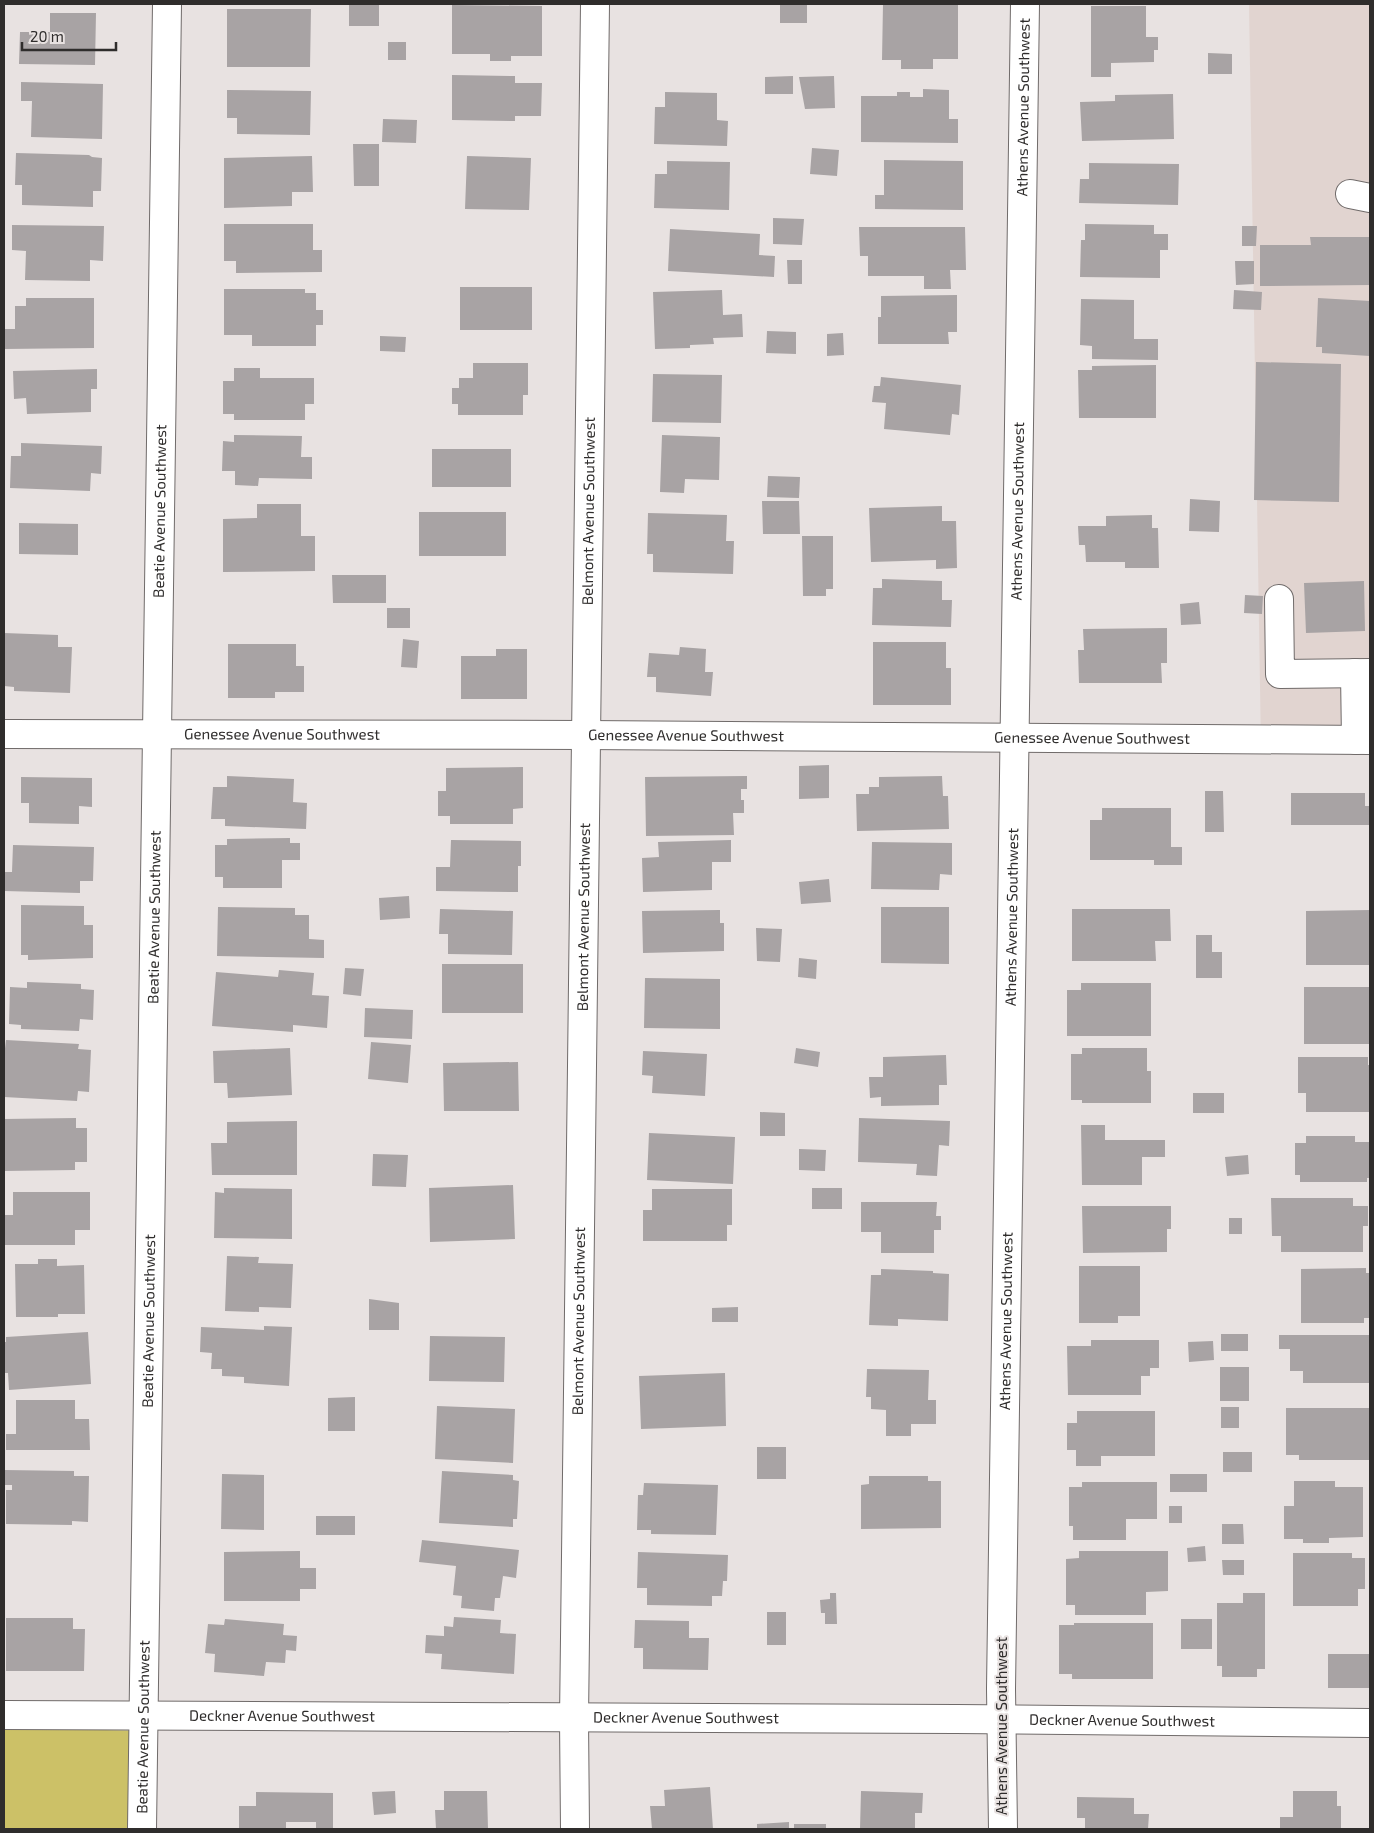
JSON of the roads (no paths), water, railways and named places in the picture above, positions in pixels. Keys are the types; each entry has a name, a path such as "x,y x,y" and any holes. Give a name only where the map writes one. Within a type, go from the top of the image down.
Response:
{"street":[{"name":"Beatie Avenue Southwest","path":"142,1829 167,4"},
{"name":"Belmont Avenue Southwest","path":"575,1829 574,1719 595,4"},
{"name":"Athens Avenue Southwest","path":"1003,1829 1001,1721 1024,4"},
{"path":"1279,599 1280,674 1362,673 1363,740"},
{"name":"Genessee Avenue Southwest","path":"4,734 585,735 1363,740"},
{"name":"Deckner Avenue Southwest","path":"4,1716 956,1719 1001,1721 1370,1723"}]}
